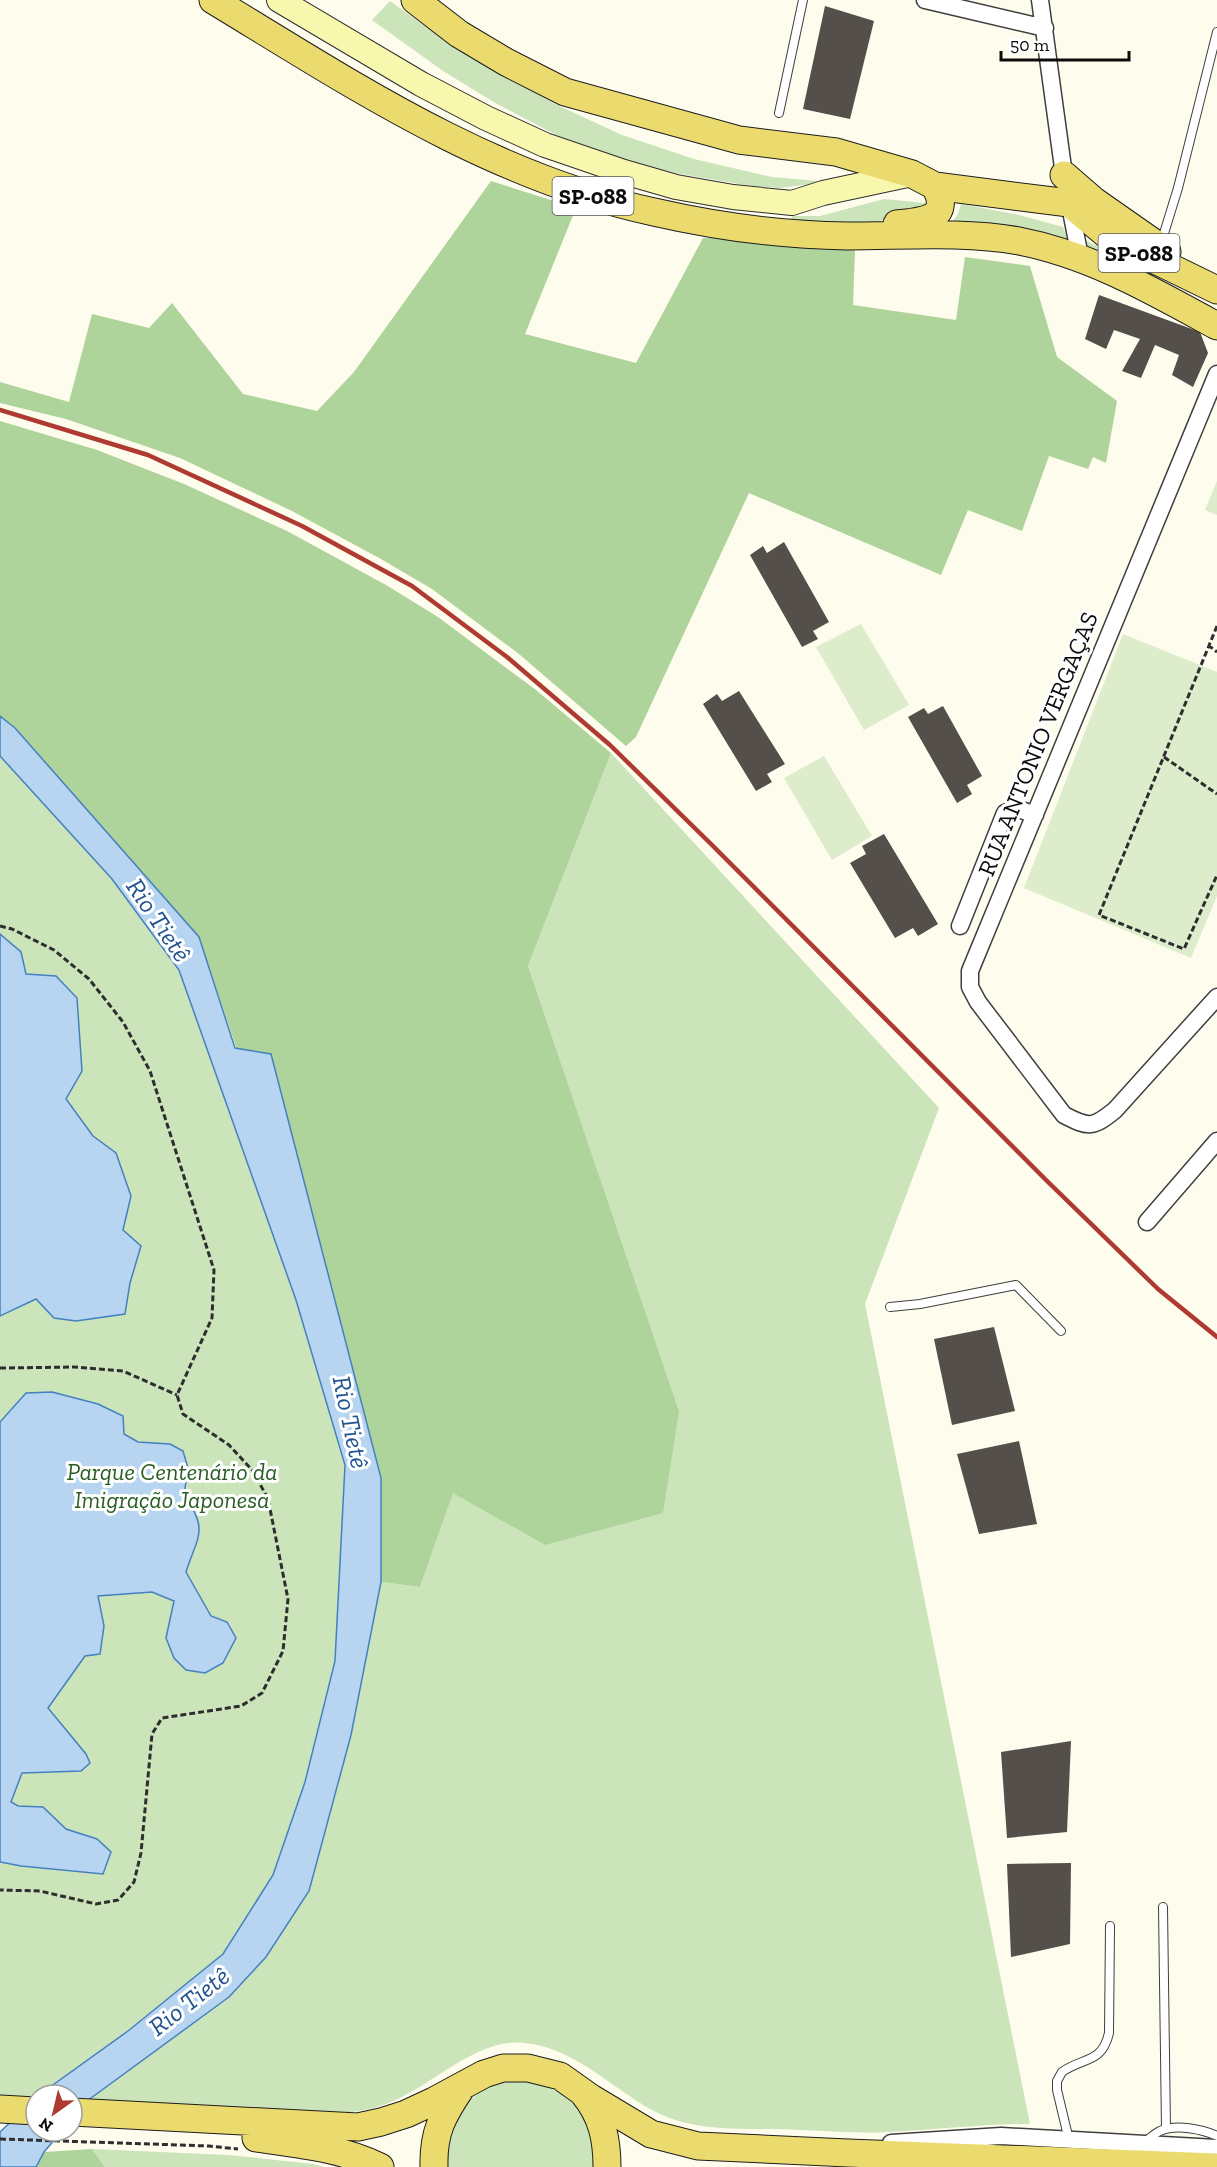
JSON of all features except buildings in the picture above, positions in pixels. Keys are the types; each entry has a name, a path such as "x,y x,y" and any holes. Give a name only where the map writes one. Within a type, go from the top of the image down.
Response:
{"main road":[{"name":"SP-088","path":"213,0 394,109 455,141 535,177 598,198 654,212 731,226 843,236 965,235 1018,241 1080,257 1103,266 1217,326"},
{"path":"279,0 421,84 486,118 545,145 676,187 733,197 792,203 823,194 924,180"},
{"path":"415,0 459,34 506,62 565,92 739,140 837,152 924,180 1069,203"},
{"path":"1064,175 1094,201 1217,288"},
{"path":"843,236 932,218 938,212 941,197 924,180"},
{"name":"SP-088","path":"1069,203 1112,239 1217,288"},
{"path":"84,2130 112,2121 358,2127 406,2114 484,2074 503,2068 528,2068 561,2076 591,2098 651,2134 698,2146 1217,2167"},
{"path":"434,2167 433,2150 436,2130 462,2087"},
{"path":"579,2089 592,2104 602,2122 607,2167"},
{"path":"0,2109 24,2110"},
{"path":"84,2115 112,2121 305,2145 351,2155 380,2167"},
{"path":"0,2125 24,2126"}],"street":[{"path":"925,0 1045,28"},
{"path":"1040,0 1064,175 1080,257"},
{"name":"RUA ANTONIO VERGAÇAS","path":"1217,374 970,971 970,987 978,1002 1064,1115 1084,1125 1100,1122 1115,1110 1217,997"},
{"path":"960,926 1005,813 1016,808 1035,815"},
{"path":"1147,1222 1217,1142"},
{"path":"740,2148 892,2143 1001,2136 1217,2148"}],"lane":[{"path":"779,113 803,0"},
{"path":"1160,247 1178,188 1217,32"},
{"path":"890,1307 944,1300 1016,1285 1061,1331"},
{"path":"1163,1907 1166,2129"},
{"path":"1070,2140 1057,2090 1057,2081 1062,2072 1094,2059 1107,2044 1110,1926"},
{"path":"1142,2145 1155,2134 1166,2129 1195,2129 1217,2136"}],"path":[{"path":"1217,626 1100,915 1184,949 1217,875"},
{"path":"1208,645 1217,652"},
{"path":"1164,757 1217,794"},
{"path":"0,926 12,929 54,950 88,979 123,1022 150,1071 213,1270 212,1318 177,1395 183,1414 229,1445 253,1471 268,1499 288,1599 283,1651 262,1693 241,1706 162,1718 152,1734 141,1853 134,1881 118,1900 96,1904 39,1891 0,1890"},
{"path":"0,1368 74,1367 123,1371 177,1395"},
{"path":"84,2136 243,2150"},
{"path":"0,2139 24,2138"}],"green space":[{"path":"390,1 458,50 555,104 622,135 694,159 772,177 830,182 779,188 745,185 675,173 609,156 564,139 497,104 443,71 372,20"},
{"path":"491,181 576,208 525,334 636,363 703,238 741,239 855,250 853,305 956,320 965,257 1030,266 1057,357 1117,401 1106,463 1093,457 1088,469 1049,456 1022,531 968,510 941,575 749,493 636,737 626,746 519,654 432,589 381,559 292,511 180,458 66,419 0,403 0,382 69,402 92,314 149,328 172,303 243,394 317,411 354,372"},
{"path":"884,199 925,203 929,207 886,220 858,224 791,220 792,216 820,216"},
{"path":"961,204 1019,215 1063,227 1070,246 951,224"},
{"path":"1085,240 1141,268 1217,312 1088,249"},
{"path":"0,421 97,450 184,484 287,531 386,585 438,617 536,690 611,753 528,966 679,1411 663,1513 545,1545 453,1493 420,1587 381,1582 381,1478 199,937 15,728 0,716"},
{"path":"1217,481 1217,515 1205,510"},
{"path":"861,624 909,705 864,730 816,647"},
{"path":"1123,634 1217,672 1217,896 1191,958 1024,888"},
{"path":"611,753 939,1108 865,1304 1030,2124 874,2132 709,2127 664,2116 568,2056 524,2043 505,2043 486,2049 468,2057 395,2100 377,2107 347,2112 301,2113 87,2101 225,2001 266,1957 309,1891 351,1735 381,1582 420,1587 453,1492 545,1545 679,1411 528,966"},
{"name":"Parque Centenário da Imigração Japonesa","path":"0,756 112,879 179,970 296,1300 345,1465 335,1661 305,1782 273,1875 223,1954 128,2031 56,2083 24,2083 24,2097 0,2098"},
{"path":"824,756 872,836 832,860 784,778"},
{"path":"511,2081 529,2081 560,2093 581,2110 592,2134 596,2167 446,2167 447,2137 458,2115 473,2097 494,2085"},
{"path":"92,2149 229,2155 324,2167 105,2167"},
{"path":"92,2149 105,2167 36,2167 44,2152"}],"water":[{"name":"Rio Tietê","path":"0,716 15,728 199,937 235,1048 271,1054 381,1478 381,1582 351,1735 309,1891 266,1957 229,1997 84,2105 84,2083 56,2083 128,2031 223,1954 273,1875 305,1782 335,1661 345,1465 296,1300 179,970 112,879 0,756"},
{"path":"0,934 21,952 26,974 56,976 77,998 82,1071 66,1099 93,1136 116,1153 131,1196 123,1230 141,1246 130,1283 125,1314 76,1321 54,1318 36,1299 0,1316"},
{"path":"52,1392 98,1404 123,1416 124,1434 138,1442 170,1444 183,1451 188,1468 184,1495 199,1525 197,1541 186,1572 211,1616 227,1622 236,1638 223,1663 205,1673 186,1670 174,1658 166,1638 174,1601 152,1592 98,1596 104,1626 100,1654 85,1656 48,1708 86,1754 90,1763 81,1771 22,1773 11,1802 18,1806 43,1807 66,1829 97,1839 111,1852 103,1874 0,1862 0,1422 26,1393"},
{"path":"24,2109 24,2143 52,2143 36,2167 0,2167 0,2132"}],"railway":[{"path":"0,410 148,455 302,526 412,586 507,657 610,745 1046,1180 1158,1289 1217,1337"}]}
